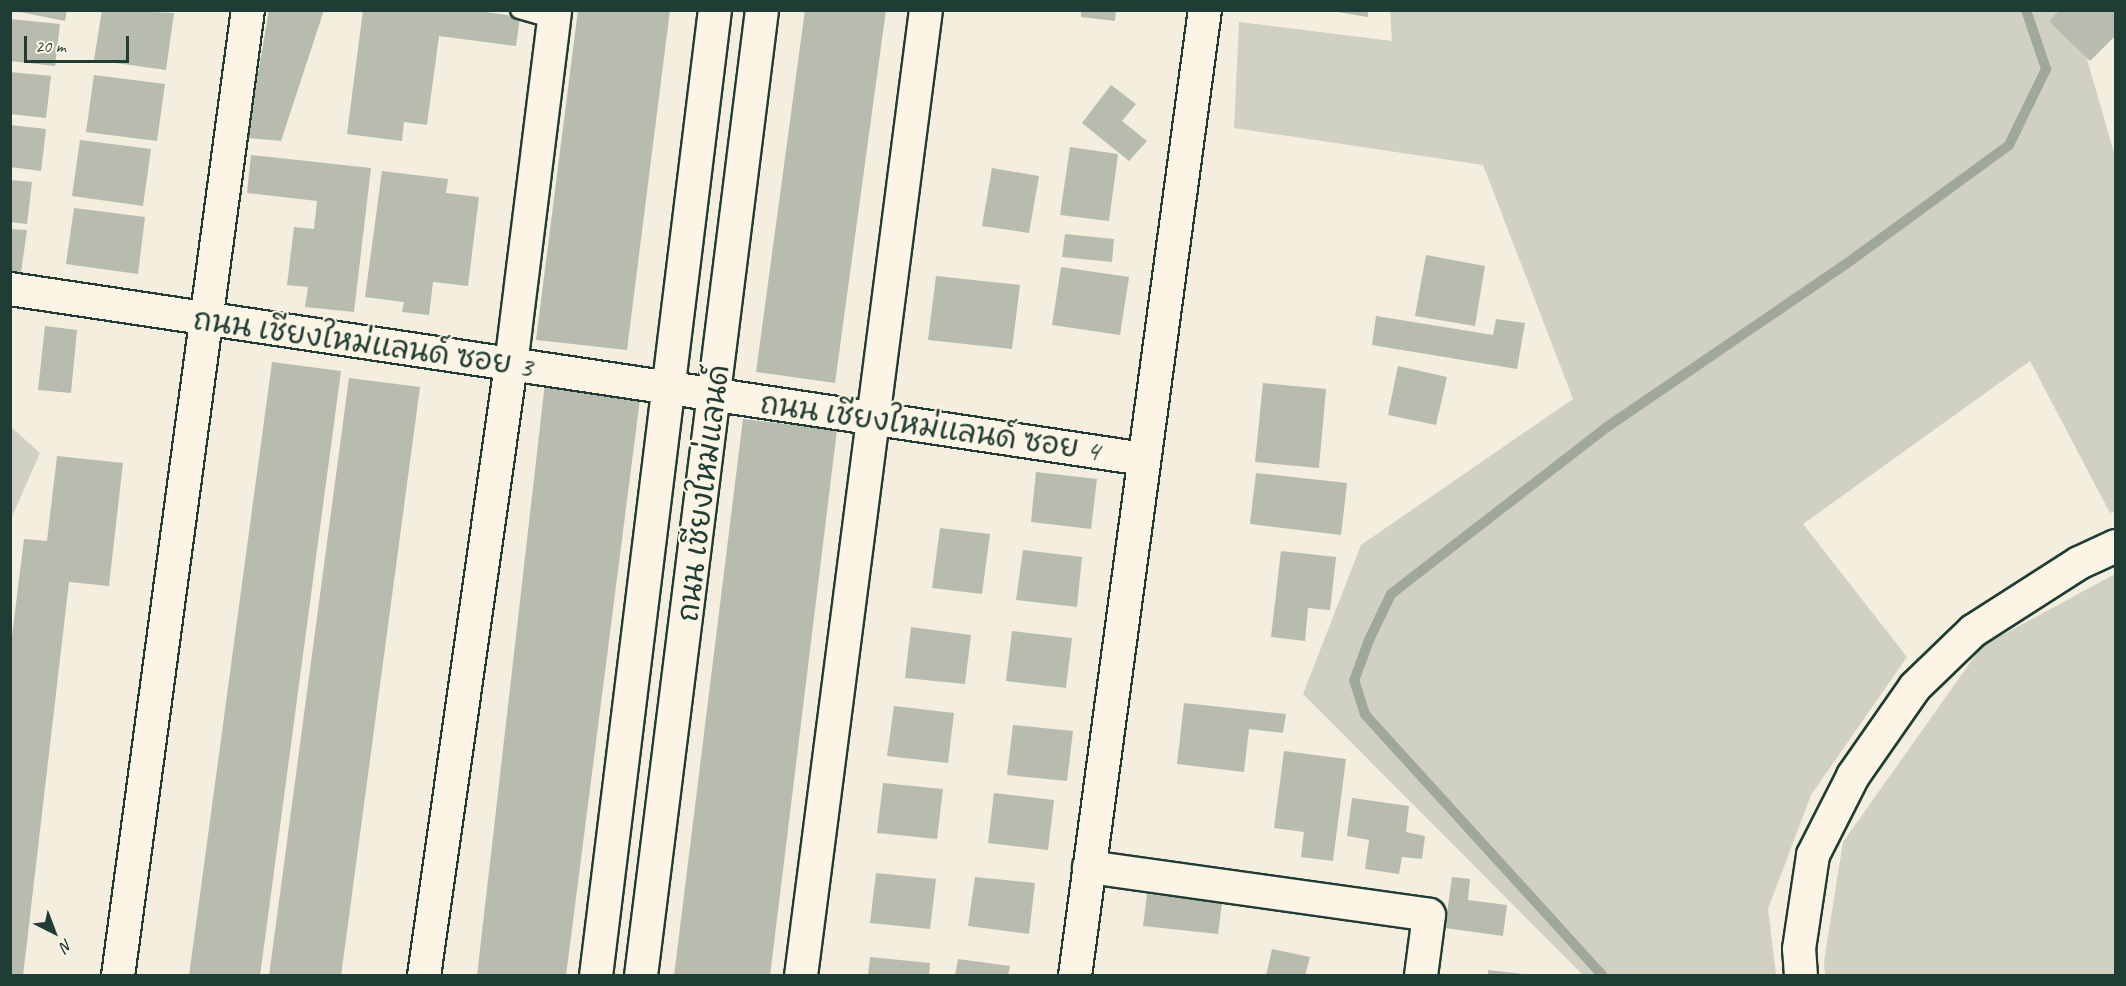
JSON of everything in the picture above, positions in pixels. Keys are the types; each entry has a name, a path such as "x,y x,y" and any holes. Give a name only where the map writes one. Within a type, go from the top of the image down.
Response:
{"street":[{"path":"118,975 209,321 248,10"},
{"name":"ถนน เชียงใหม่แลนด์","path":"596,975 716,10"},
{"name":"ถนน เชียงใหม่แลนด์","path":"641,975 716,396 762,10"},
{"path":"801,975 926,10"},
{"path":"1075,975 1205,10"},
{"path":"424,975 510,365 554,15"},
{"name":"ถนน เชียงใหม่แลนด์ ซอย 3","path":"10,289 209,321 716,396"},
{"name":"ถนน เชียงใหม่แลนด์ ซอย 4","path":"716,396 1144,459"},
{"path":"1801,975 1799,950 1813,855 1853,776 1915,687 1973,631 2079,563 2115,546"},
{"path":"1089,867 1429,915 1421,975"}],"lane":[{"path":"519,10 554,15"}],"shaded area":[{"path":"1390,10 2073,11 2115,156 2115,511 2110,513 2030,361 1803,524 1907,657 1811,795 1768,909 1776,975 1583,975 1303,694 1361,545 1573,399 1483,165 1234,128 1239,22 1392,41"},
{"path":"11,427 40,453 11,519"},
{"path":"2115,574 2115,975 1825,975 1824,961 1843,842 1982,646"}],"building":[{"path":"10,10 67,10 65,21"},
{"path":"102,10 174,13 166,70 94,60"},
{"path":"269,10 324,10 281,141 247,138"},
{"path":"363,10 473,10 520,17 516,46 439,36 427,125 404,122 402,141 347,134"},
{"path":"578,10 670,10 627,350 536,340"},
{"path":"805,10 886,10 835,383 756,372"},
{"path":"1081,10 1116,10 1115,21 1081,17"},
{"path":"1325,10 1368,10 1368,17"},
{"path":"2060,10 2116,10 2116,35 2090,61 2049,21"},
{"path":"10,19 60,24 55,66 10,61"},
{"path":"10,72 51,76 46,118 10,114"},
{"path":"94,75 165,84 157,141 86,132"},
{"path":"1111,85 1136,104 1122,121 1147,141 1129,161 1082,123"},
{"path":"10,125 46,129 41,171 10,167"},
{"path":"80,140 151,149 143,206 72,196"},
{"path":"1070,147 1118,154 1109,221 1060,215"},
{"path":"251,155 371,168 354,312 305,307 308,287 287,285 294,227 314,229 317,201 247,193"},
{"path":"992,168 1039,176 1029,233 982,226"},
{"path":"382,171 448,179 446,193 479,197 468,286 433,282 429,315 402,312 404,302 365,297"},
{"path":"10,180 32,182 27,224 10,222"},
{"path":"74,208 145,217 138,274 66,264"},
{"path":"10,229 27,230 21,272 10,271"},
{"path":"1065,234 1114,239 1112,262 1062,257"},
{"path":"1426,255 1485,266 1475,326 1415,316"},
{"path":"1061,267 1129,277 1120,335 1052,325"},
{"path":"936,276 1020,285 1012,349 928,340"},
{"path":"1376,316 1493,335 1496,319 1525,323 1517,369 1372,345"},
{"path":"45,326 77,330 71,393 38,390"},
{"path":"272,362 341,371 260,976 189,976"},
{"path":"1398,366 1447,377 1436,425 1388,415"},
{"path":"349,378 420,387 341,976 269,976"},
{"path":"545,383 640,399 566,976 477,976"},
{"path":"1263,383 1326,389 1319,468 1255,462"},
{"path":"743,419 837,430 770,976 674,976"},
{"path":"57,456 123,463 109,586 69,582 23,976 10,976 10,652 24,539 47,541"},
{"path":"1036,472 1097,479 1091,529 1031,522"},
{"path":"1256,473 1347,483 1341,535 1250,524"},
{"path":"940,528 990,534 982,594 932,588"},
{"path":"1023,550 1082,557 1077,607 1016,600"},
{"path":"1281,551 1336,557 1330,610 1308,608 1305,641 1271,637"},
{"path":"911,627 971,635 965,684 905,678"},
{"path":"1012,631 1072,638 1066,688 1006,681"},
{"path":"1184,703 1286,714 1283,733 1249,729 1244,772 1177,764"},
{"path":"894,706 954,713 948,763 887,756"},
{"path":"1013,725 1073,731 1067,781 1007,775"},
{"path":"1284,751 1346,759 1333,861 1301,857 1304,832 1274,828"},
{"path":"883,783 943,789 937,839 877,833"},
{"path":"994,793 1054,800 1048,850 988,843"},
{"path":"1352,798 1409,806 1406,832 1425,836 1422,859 1402,857 1399,874 1365,869 1369,840 1347,836"},
{"path":"876,873 936,879 930,929 870,923"},
{"path":"975,877 1035,883 1029,934 968,926"},
{"path":"1452,877 1470,879 1468,900 1507,905 1503,936 1445,928"},
{"path":"1147,894 1222,903 1218,934 1143,926"},
{"path":"1272,949 1310,957 1305,976 1266,976"},
{"path":"870,957 930,963 929,976 868,976"},
{"path":"958,959 1010,966 1008,976 955,976"},
{"path":"1488,970 1523,974 1523,976 1488,976"}],"waterway":[{"path":"1603,976 1365,714 1354,681 1369,640 1391,594 1607,427 1846,264 2009,145 2046,69 2026,10"}]}
